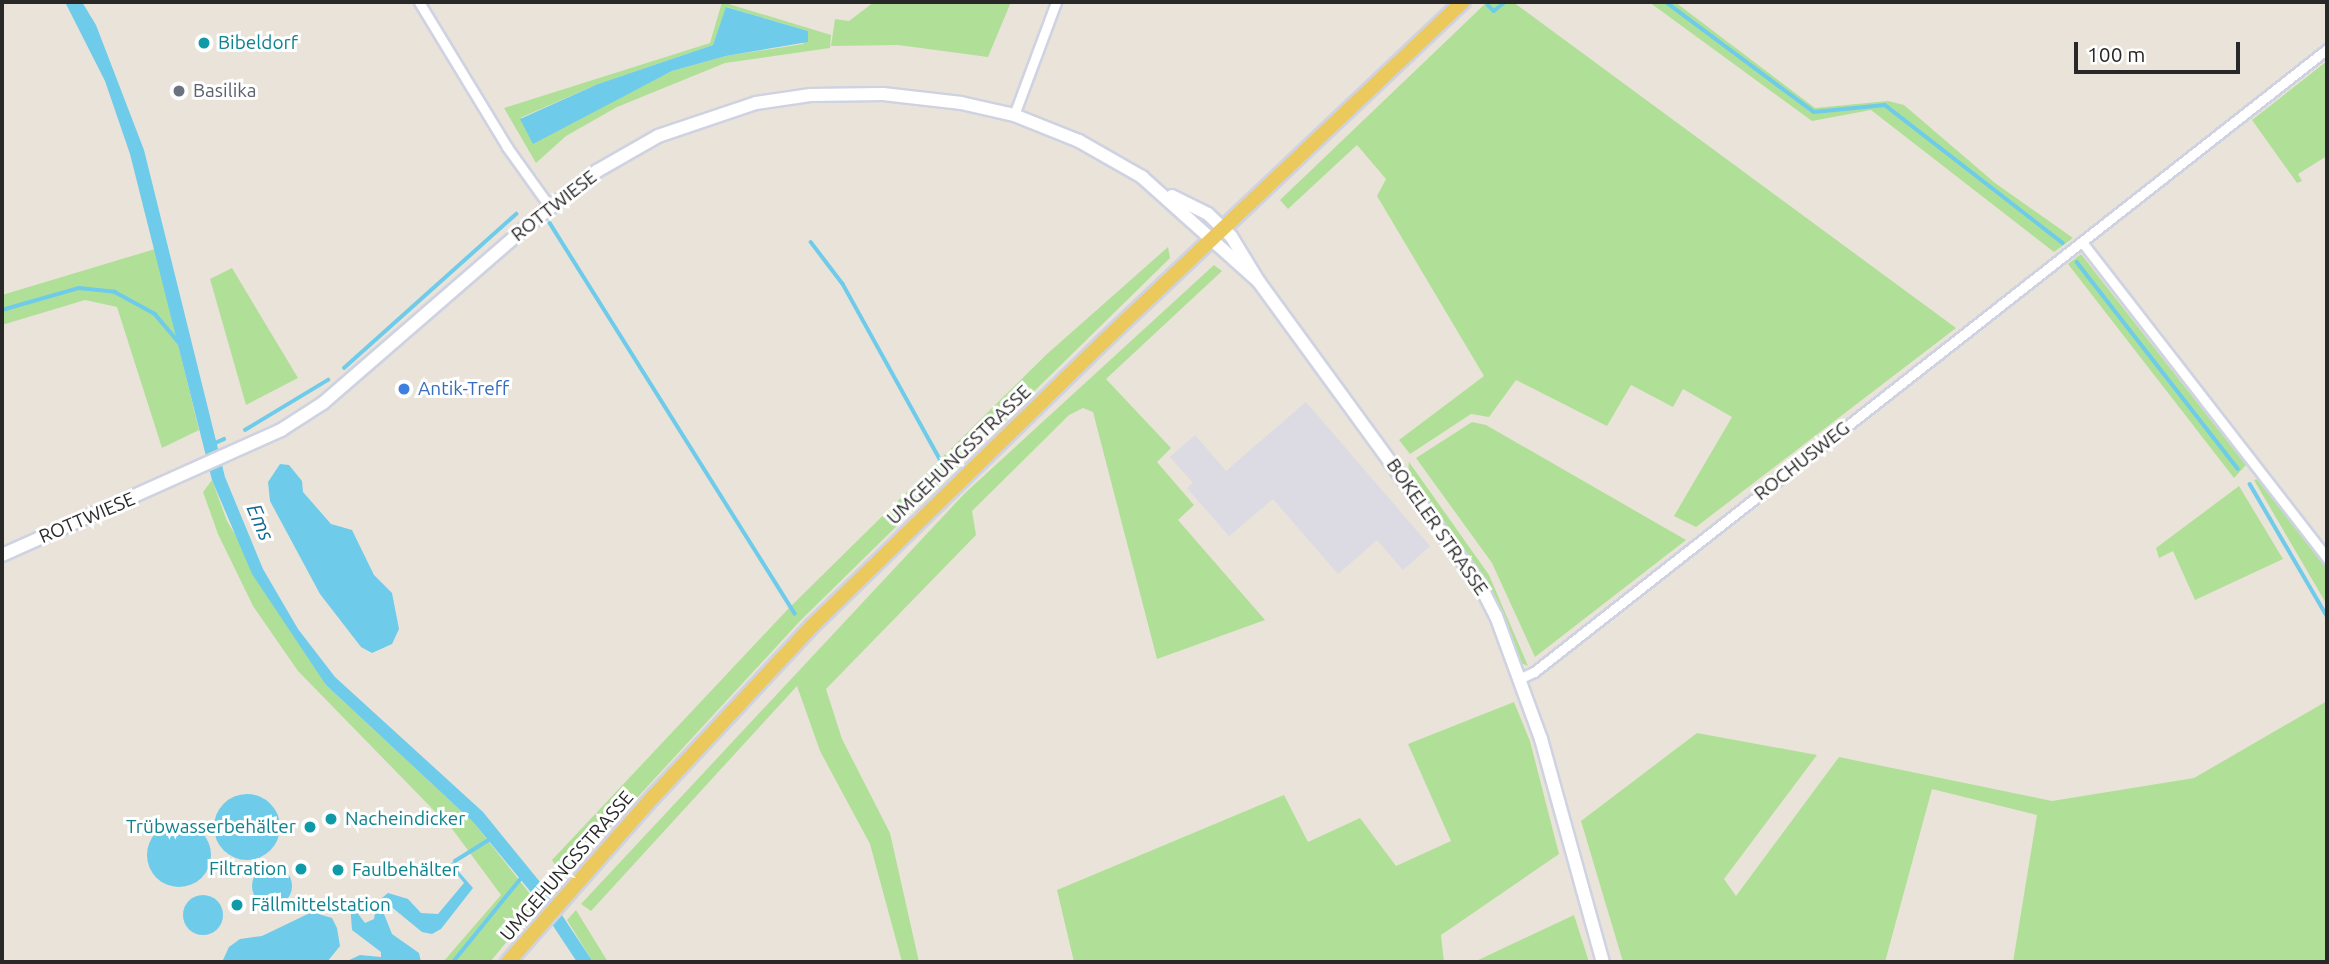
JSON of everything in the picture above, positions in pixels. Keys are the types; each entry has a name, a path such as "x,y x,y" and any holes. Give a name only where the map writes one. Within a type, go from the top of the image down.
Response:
{"main road":[{"name":"UMGEHUNGSSTRASSE","path":"508,962 812,626 1463,2"}],"street":[{"path":"1014,115 1056,2"},
{"path":"423,3 507,147 550,207"},
{"name":"ROCHUSWEG","path":"1521,678 1534,672 2327,49"},
{"name":"ROTTWIESE","path":"2,555 232,455 323,403 550,207 607,165 658,136 756,103 834,93 883,94 934,98 1014,115 1079,141 1164,193 1209,214 1226,229"},
{"name":"ROTTWIESE","path":"1164,193 1212,242"},
{"name":"BOKELER STRASSE","path":"1226,229 1259,282 1452,542 1496,617 1521,678 1603,962"},
{"name":"BOKELER STRASSE","path":"1212,242 1259,282"},
{"path":"2082,242 2327,558"}],"shaded area":[{"path":"1306,402 1430,546 1403,570 1377,540 1338,574 1273,499 1229,536 1187,488 1193,483 1170,457 1195,435 1226,471"}],"green space":[{"path":"722,2 831,35 830,48 725,63 617,107 566,136 536,163 504,108 710,43","holes":["727,7 808,31 803,44 726,56 672,71 578,119 520,118 598,84 713,45"]},
{"path":"874,2 1011,2 988,57 898,45 831,46 835,19 849,21"},
{"path":"1487,2 1513,2 1956,328 1696,527 1674,516 1732,417 1683,389 1673,407 1631,385 1607,426 1516,380 1489,417 1471,414 1410,454 1399,440 1484,376 1377,196 1386,179 1357,145 1288,209 1280,200"},
{"path":"1649,2 1675,2 1815,108 1888,101 1904,105 1995,183 2073,238 2054,252 1871,110 1812,121"},
{"path":"2327,61 2327,156 2298,174 2302,181 2297,183 2252,120"},
{"path":"1168,247 1170,258 800,621 563,878 552,860 788,609 1047,354"},
{"path":"155,249 199,430 162,448 117,307 85,300 2,325 2,295"},
{"path":"2081,254 2246,465 2234,478 2068,264"},
{"path":"1214,265 1222,271 1106,379 1171,448 1157,462 1194,505 1178,520 1265,620 1157,659 1093,412 1083,408 1069,415 972,511 976,535 826,689 842,739 890,833 919,962 902,962 870,844 820,751 797,686 591,911 581,904 964,494"},
{"path":"232,268 298,378 246,405 210,279"},
{"path":"1472,422 1486,425 1686,540 1535,657 1492,563 1416,458"},
{"path":"1409,462 1489,575 1528,666 1521,663 1485,581 1408,472"},
{"path":"2258,479 2327,567 2327,605 2254,480"},
{"path":"212,480 227,521 326,685 474,823 538,904 490,962 443,962 501,895 453,830 298,671 253,606 218,534 203,492"},
{"path":"2239,486 2283,559 2195,600 2173,551 2159,558 2156,548"},
{"path":"2327,701 2327,962 2013,962 2037,815 1932,789 1885,962 1623,962 1581,821 1697,733 1817,755 1724,879 1736,896 1839,757 2052,801 2194,778"},
{"path":"1514,702 1530,741 1559,854 1441,935 1444,962 1074,962 1057,890 1284,795 1308,842 1360,818 1396,866 1451,841 1408,744"},
{"path":"576,910 608,962 593,962 567,920"},
{"path":"1574,915 1589,962 1474,962"}],"water":[{"path":"65,2 82,2 96,25 144,150 225,477 263,569 298,629 335,677 483,812 540,882 593,962 577,962 530,891 474,823 326,685 252,574 212,480 130,154 105,81"},
{"path":"726,7 808,31 808,42 726,56 672,71 533,144 520,119 598,84 713,45"},
{"path":"280,464 289,465 302,481 303,492 331,524 352,530 374,575 392,593 399,629 392,644 372,653 361,647 320,594 270,501 268,482"},
{"path":"247,794 270,804 280,827 270,850 247,860 224,850 214,827 224,804"},
{"path":"179,823 197,829 205,837 211,855 205,873 197,881 179,887 161,881 153,873 147,855 153,837 161,829"},
{"path":"455,860 453,865 473,888 441,929 432,934 422,932 383,900 380,904 392,934 419,953 421,962 345,962 360,955 381,957 381,952 352,930 350,903 365,923 374,919 377,902 388,893 408,899 421,913 438,914 464,883 450,865"},
{"path":"272,866 280,867 286,872 291,878 291,894 286,900 280,905 272,906 264,905 258,900 253,894 252,886 253,878 258,872 264,867"},
{"path":"203,895 217,901 223,915 217,929 203,935 189,929 183,915 189,901"},
{"path":"312,912 332,918 337,928 340,946 327,962 222,962 229,947 240,939 262,936"}],"waterway":[{"path":"1488,5 1494,11 1505,2"},
{"path":"1666,2 1814,112 1885,105 2063,243"},
{"path":"344,368 516,214"},
{"path":"550,223 795,613"},
{"path":"811,242 843,284 945,468"},
{"path":"2077,262 2238,469"},
{"path":"2,310 79,288 115,292 155,314 182,346"},
{"path":"245,430 328,380"},
{"path":"213,444 224,439"},
{"path":"2250,484 2327,616"},
{"path":"455,861 492,838"},
{"path":"453,962 522,877"}],"place":[{"name":"Bibeldorf","path":"204,43"},
{"name":"Basilika","path":"179,91"},
{"name":"Antik-Treff","path":"404,389"},
{"name":"Nacheindicker","path":"331,819"},
{"name":"Trübwasserbehälter","path":"310,827"},
{"name":"Filtration","path":"301,869"},
{"name":"Faulbehälter","path":"338,870"},
{"name":"Fällmittelstation","path":"237,905"}],"water label":[{"name":"Ems","path":"261,522"}]}
